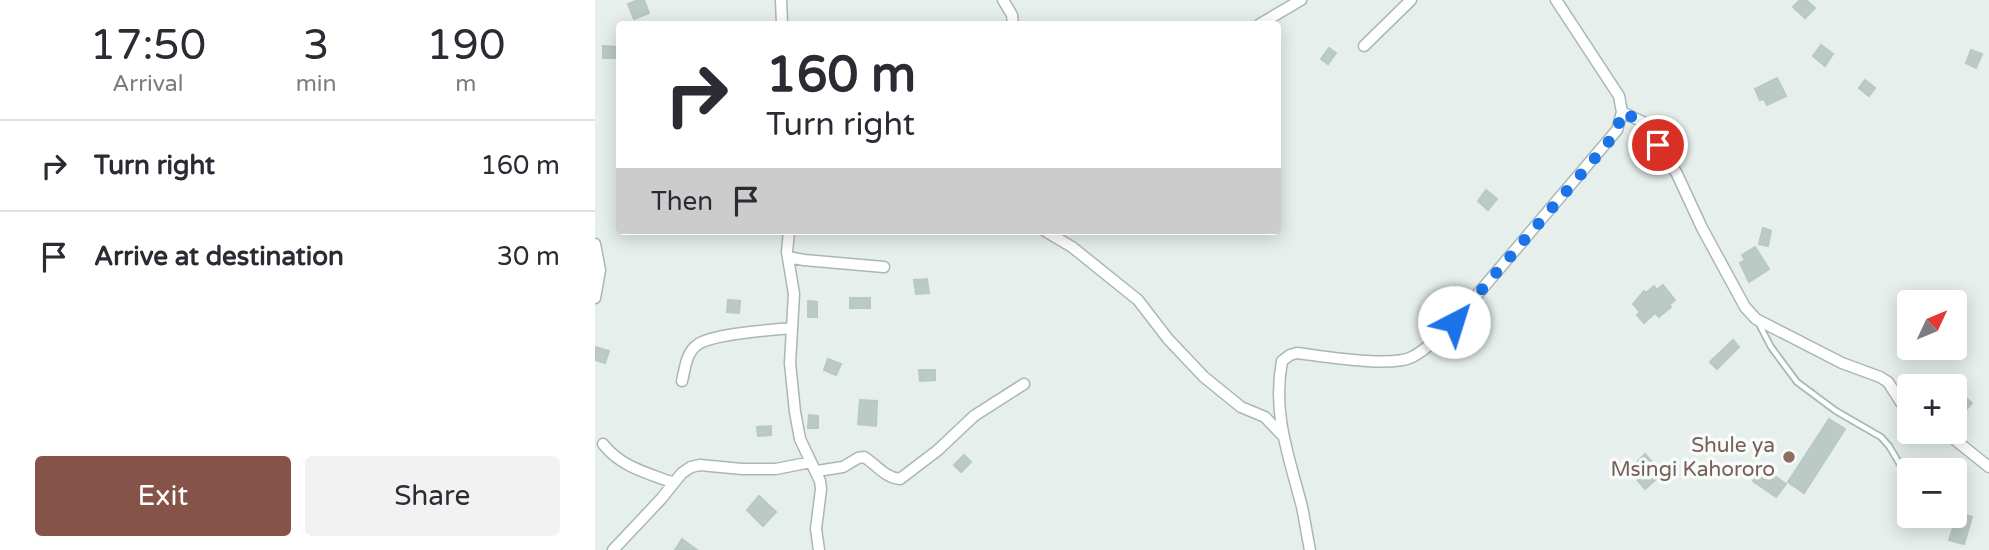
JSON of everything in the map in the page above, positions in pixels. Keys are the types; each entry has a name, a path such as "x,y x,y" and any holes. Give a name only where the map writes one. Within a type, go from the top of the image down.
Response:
{"street":[{"path":"781,0 782,21"},
{"path":"1003,0 1013,21"},
{"path":"1265,21 1301,0"},
{"path":"1364,46 1411,0"},
{"path":"1310,550 1282,434 1278,399 1282,361 1297,353 1371,362 1409,359 1453,323 1617,130 1622,112 1619,96 1556,0"},
{"path":"1622,112 1645,123 1677,174 1702,228 1745,307 1756,319 1842,363 1881,377 1897,395"},
{"path":"789,235 788,257 793,295 790,363 800,439 814,466 821,489 816,529 819,550"},
{"path":"1052,235 1072,247 1138,300 1168,339 1204,377 1241,407 1265,417 1282,434"},
{"path":"595,246 600,270 595,298"},
{"path":"788,257 884,267"},
{"path":"682,381 691,352 696,345 704,341 791,328"},
{"path":"613,550 682,473 700,465 766,469 843,467 864,457 887,476 900,480 938,450 974,416 1024,384"},
{"path":"603,444 611,455 622,463 674,483"},
{"path":"1960,444 1989,467"}],"lane":[{"path":"1756,319 1771,346 1797,382 1836,411 1881,438 1897,460"}],"building":[{"path":"644,0 649,13 634,19 628,4"},
{"path":"1800,0 1806,0 1815,8 1805,18 1793,7"},
{"path":"1821,45 1833,54 1825,66 1813,56"},
{"path":"603,46 616,47 616,58 603,58"},
{"path":"1329,48 1336,53 1328,64 1321,59"},
{"path":"1971,50 1982,54 1976,68 1966,63"},
{"path":"1777,78 1786,96 1767,105 1764,99 1760,100 1755,89"},
{"path":"1865,80 1875,88 1869,96 1859,88"},
{"path":"1486,190 1497,199 1488,210 1478,201"},
{"path":"1763,228 1771,231 1768,246 1759,244"},
{"path":"1755,247 1769,269 1749,282 1740,263 1745,260 1742,255"},
{"path":"927,279 929,293 916,294 914,280"},
{"path":"1663,285 1675,300 1659,317 1655,313 1644,323 1633,304 1644,291 1646,293 1654,286 1657,290"},
{"path":"850,298 870,298 870,308 850,308"},
{"path":"728,300 740,301 739,313 727,312"},
{"path":"808,301 817,302 817,317 808,317"},
{"path":"1733,340 1739,347 1717,369 1710,362"},
{"path":"595,347 609,351 605,363 595,360"},
{"path":"828,359 841,364 836,375 824,370"},
{"path":"919,370 935,370 935,380 920,381"},
{"path":"860,400 877,401 876,426 858,424"},
{"path":"809,415 818,416 818,428 808,428"},
{"path":"1829,419 1845,429 1804,493 1788,482"},
{"path":"771,426 771,435 758,436 757,427"},
{"path":"1645,454 1662,474 1645,489 1629,470"},
{"path":"964,455 971,462 961,472 954,465"},
{"path":"1763,468 1786,484 1776,497 1753,481"},
{"path":"759,496 776,512 763,526 747,510"},
{"path":"1967,516 1972,517 1964,544 1949,540 1953,528 1967,528"},
{"path":"682,539 697,550 675,550"}],"place":[{"name":"Shule ya Msingi Kahororo","path":"1789,457"}],"route":[{"path":"1454,322 1607,144 1617,130 1622,112 1645,123 1658,145"}]}
